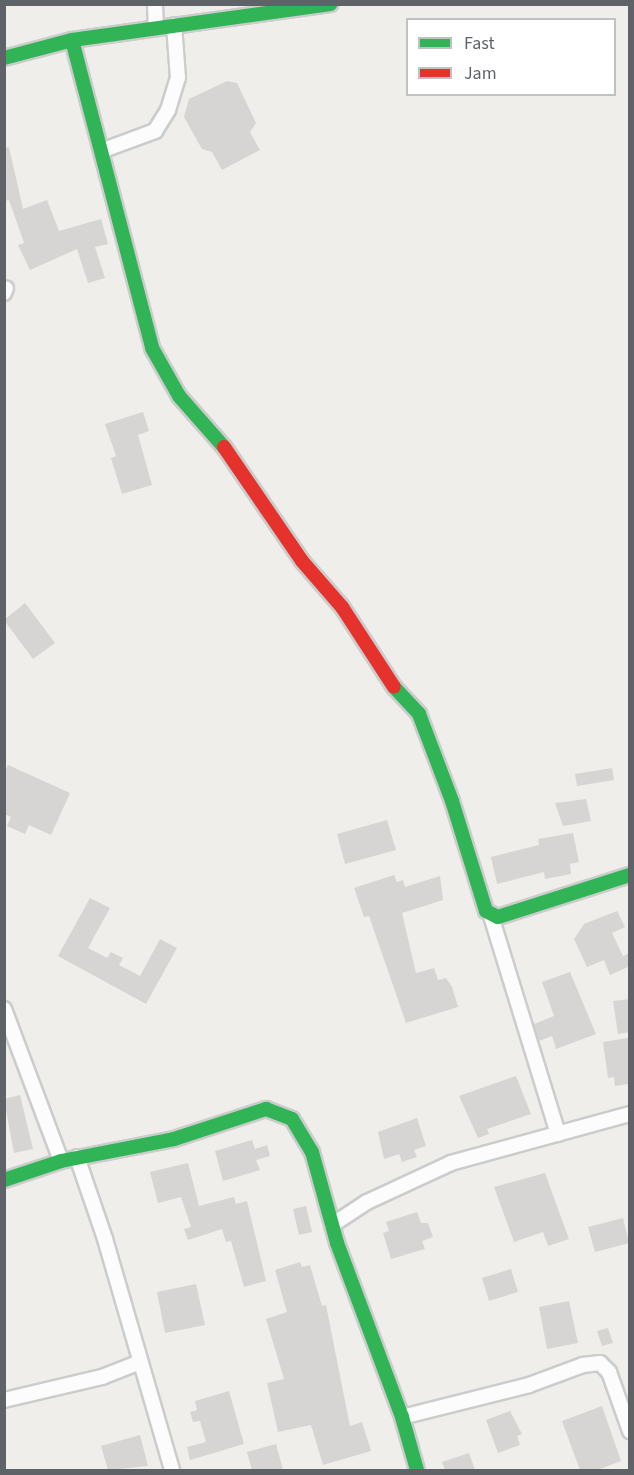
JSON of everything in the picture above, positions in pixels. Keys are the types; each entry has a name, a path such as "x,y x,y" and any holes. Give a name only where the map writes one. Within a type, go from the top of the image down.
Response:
{"street":[{"path":"155,4 156,28"},
{"path":"4,58 27,49 72,40 331,4"},
{"path":"101,151 155,131 168,110 178,78 174,25"},
{"path":"72,40 152,348 179,396 239,464 302,561 342,607 389,682 419,714 452,801 469,866 486,911 491,916 558,1134"},
{"path":"4,47 27,49"},
{"path":"491,916 630,875"},
{"path":"4,1009 61,1161"},
{"path":"4,1180 77,1157 174,1139 233,1117 266,1109 292,1119 304,1134 383,1375 402,1417 417,1470"},
{"path":"332,1225 367,1202 451,1163 630,1114"},
{"path":"77,1157 172,1470"},
{"path":"4,1400 102,1377 140,1362"},
{"path":"402,1417 529,1384 583,1365 600,1364 609,1372 630,1431"}],"building":[{"path":"227,81 237,83 256,123 250,132 260,150 222,170 212,152 202,149 184,117 189,99"},
{"path":"9,147 23,209 47,200 59,231 101,219 108,244 95,247 105,278 88,283 77,249 30,270 18,245 24,243 9,200 4,201 4,148"},
{"path":"143,412 149,431 138,435 152,485 122,494 111,458 116,456 105,424"},
{"path":"25,603 55,643 33,659 4,620"},
{"path":"8,765 70,793 51,835 29,825 25,834 7,826 11,817 4,814 4,773"},
{"path":"612,768 614,780 577,786 575,774"},
{"path":"586,799 591,821 563,826 555,803"},
{"path":"387,820 396,850 345,864 337,834"},
{"path":"573,833 579,862 570,864 571,874 545,879 544,872 497,884 491,857 539,845 538,839"},
{"path":"394,875 397,882 403,880 405,887 440,876 443,900 402,913 416,973 434,968 438,980 446,978 452,987 458,1007 406,1023 369,916 364,917 354,888"},
{"path":"90,898 110,908 88,948 107,958 111,952 123,958 119,965 140,976 160,939 177,948 146,1004 58,956"},
{"path":"617,911 625,927 612,933 623,956 630,953 630,966 610,975 604,960 587,967 574,939 584,924"},
{"path":"570,972 596,1034 556,1049 552,1036 539,1041 534,1024 554,1016 542,982"},
{"path":"630,999 630,1032 618,1034 613,1001"},
{"path":"628,1038 628,1084 615,1086 614,1077 608,1078 603,1042"},
{"path":"516,1076 531,1114 487,1129 489,1134 478,1138 459,1096"},
{"path":"20,1095 33,1149 14,1153 4,1099"},
{"path":"417,1118 426,1146 414,1150 417,1157 402,1162 399,1154 384,1159 378,1132"},
{"path":"252,1140 255,1149 267,1145 270,1156 256,1160 260,1170 223,1181 215,1151"},
{"path":"188,1163 199,1206 234,1197 236,1204 247,1201 266,1281 244,1287 231,1241 226,1242 222,1229 188,1240 184,1229 191,1227 181,1197 158,1203 150,1172"},
{"path":"545,1173 569,1239 548,1246 543,1232 514,1242 494,1187"},
{"path":"306,1206 312,1232 299,1235 293,1209"},
{"path":"417,1212 421,1223 428,1223 433,1237 422,1241 425,1249 391,1259 383,1233 389,1231 386,1222"},
{"path":"623,1218 629,1243 595,1252 588,1227"},
{"path":"300,1262 302,1267 310,1265 322,1306 326,1305 350,1426 362,1422 371,1451 323,1465 311,1425 278,1432 267,1383 284,1379 266,1319 287,1312 275,1270"},
{"path":"511,1269 518,1292 489,1301 482,1278"},
{"path":"196,1284 205,1325 165,1333 157,1292"},
{"path":"569,1301 578,1343 547,1349 539,1307"},
{"path":"608,1328 613,1343 602,1346 597,1331"},
{"path":"229,1391 244,1444 190,1460 187,1447 206,1442 200,1421 193,1422 190,1412 197,1410 195,1401"},
{"path":"602,1406 621,1461 597,1470 580,1470 562,1421"},
{"path":"510,1411 522,1434 517,1436 520,1445 498,1453 486,1420"},
{"path":"140,1435 148,1466 108,1470 101,1446"},
{"path":"276,1444 283,1470 252,1470 247,1452"},
{"path":"469,1453 475,1470 445,1470 442,1462"}],"traffic: fast":[{"path":"4,58 72,40 331,4"},
{"path":"72,40 152,348 179,396 224,447"},
{"path":"394,687 419,714 452,801 486,911 498,917 630,875"},
{"path":"4,1180 61,1161 174,1139 266,1109 292,1119 312,1152 337,1243 402,1417 417,1470"}],"traffic: jam":[{"path":"224,447 302,561 342,607 394,687"}]}
